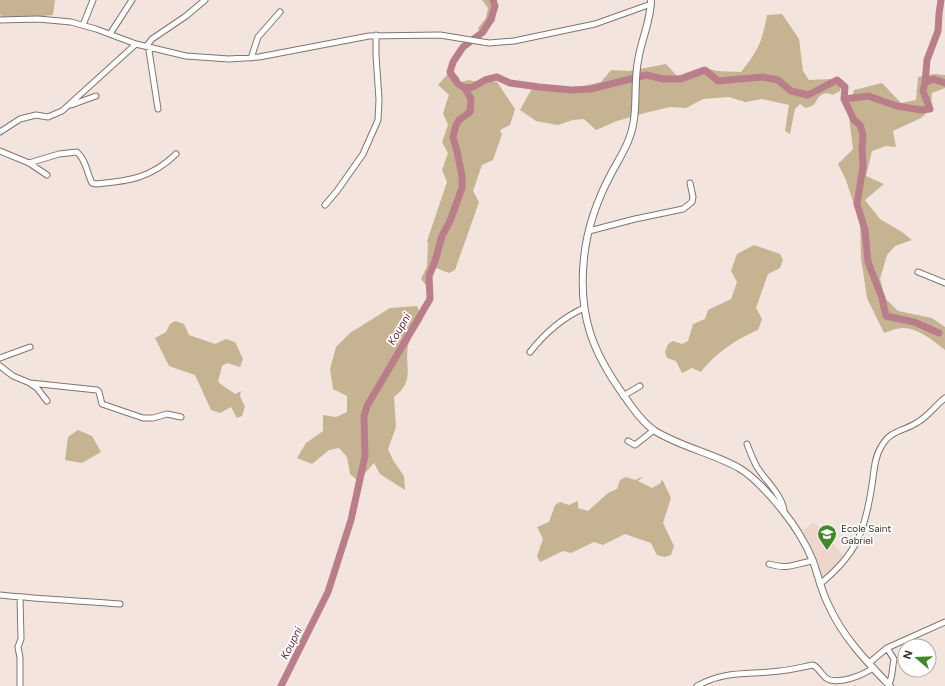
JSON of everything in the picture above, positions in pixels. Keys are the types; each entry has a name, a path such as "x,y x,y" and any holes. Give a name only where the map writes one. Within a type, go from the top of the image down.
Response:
{"main road":[{"path":"651,2 650,14 636,71 636,105 632,129 629,139 606,184 594,213 584,256 584,308 589,333 607,371 639,415 654,430 672,440 728,462 741,469 763,489 784,512 797,531 812,561 833,615 852,645 890,685"}],"street":[{"path":"83,25 93,0"},
{"path":"110,34 132,0"},
{"path":"158,109 148,47 150,42 205,0"},
{"path":"0,20 38,19 83,25 136,44 186,56 229,59 251,58 278,54 354,38 376,35 440,35 490,43 502,42 595,24 651,2"},
{"path":"251,58 258,37 280,12"},
{"path":"325,205 337,191 363,154 378,120 379,100 376,35"},
{"path":"70,105 78,95 136,44"},
{"path":"0,132 20,119 36,115 44,117 53,116 70,105 96,96"},
{"path":"0,151 29,163 47,175"},
{"path":"29,163 59,154 77,152 84,162 92,183 96,184 136,179 156,171 176,154"},
{"path":"589,231 635,219 683,209 692,202 693,197 690,183"},
{"path":"918,272 945,283"},
{"path":"530,352 546,333 564,319 584,308"},
{"path":"0,358 30,347"},
{"path":"0,366 13,376 30,383 37,388 47,401"},
{"path":"30,383 97,390 99,392 102,404 143,418 153,418 167,414 181,417"},
{"path":"624,396 640,386"},
{"path":"820,584 845,560 860,537 870,499 878,454 883,443 890,435 917,423 945,398"},
{"path":"628,442 635,446 654,430"},
{"path":"747,444 756,466 781,500 784,507 784,512"},
{"path":"769,564 779,567 787,567 812,561"},
{"path":"0,595 120,604"},
{"path":"20,597 21,639 18,647 20,658 20,686"},
{"path":"697,686 714,678 728,674 780,671 813,665 829,680 835,681 854,678 871,666 887,648 945,622"},
{"path":"887,648 894,659 891,669 892,676 890,685"}],"shaded area":[{"path":"0,0 55,0 53,15 2,20 0,13"},
{"path":"482,0 497,0 495,21 482,36 478,28 486,18 488,8"},
{"path":"782,14 799,39 803,71 809,80 831,79 842,83 840,91 833,95 826,93 821,95 814,105 806,108 800,104 795,109 790,134 785,131 789,105 762,99 745,102 729,97 703,99 686,108 670,107 645,113 617,121 596,130 584,119 573,120 558,125 536,121 520,110 531,90 557,86 571,89 601,82 611,70 629,71 666,64 677,76 702,67 717,71 741,72 752,58 758,46 767,15"},
{"path":"451,70 458,76 461,82 469,80 497,82 515,109 510,125 500,130 502,134 493,160 482,165 473,191 479,202 455,270 449,273 436,268 428,288 421,279 427,266 427,241 447,182 442,170 448,153 442,142 448,125 443,113 449,95 438,85"},
{"path":"935,74 945,75 945,88 932,93 931,109 921,118 893,131 896,147 886,146 872,151 866,176 884,184 865,200 880,219 902,232 912,240 895,246 887,255 880,279 885,298 898,311 932,318 945,327 945,350 926,336 914,330 898,328 884,333 867,298 861,258 860,223 846,180 838,164 853,149 848,109 854,90 882,83 901,103 916,100 918,77"},
{"path":"754,245 780,254 783,260 780,268 768,274 756,308 762,319 758,330 742,338 719,353 701,372 692,368 682,373 676,361 667,358 665,352 668,344 673,341 682,344 688,341 693,324 705,319 708,310 731,299 737,282 731,271 737,254"},
{"path":"417,306 423,319 408,346 408,373 405,385 394,397 396,427 388,449 393,460 404,476 405,490 380,474 374,463 358,481 350,474 347,457 339,448 329,450 312,464 297,458 306,443 323,431 323,415 336,417 347,412 347,396 333,389 330,369 336,347 350,333 390,308"},
{"path":"175,321 184,324 189,335 215,344 226,339 235,342 243,359 240,367 227,363 222,366 218,382 235,394 241,391 240,396 245,407 242,416 237,418 231,407 220,413 211,410 195,375 169,366 155,338 166,332 170,324"},
{"path":"78,430 92,436 101,452 82,463 65,460 68,437"},
{"path":"644,476 638,481 652,488 661,483 661,480 663,481 671,498 663,523 674,546 671,555 665,557 657,555 651,543 625,534 603,545 594,542 571,553 563,551 540,562 537,556 543,539 537,527 549,522 555,505 560,502 569,505 578,501 578,508 588,511 608,493 617,489 620,480 626,477 635,480"},
{"name":"Ecole Saint Gabriel","path":"814,522 845,557 825,577 821,579 812,548 803,530"}],"waterway":[{"name":"Koupni","path":"281,686 328,592 351,520 365,456 364,416 367,406 430,299 429,276 442,236 450,221 462,188 462,176 453,137 459,120 470,112 471,99 465,88 458,84 450,72 453,62 463,47 483,32 491,19 495,6 493,0"},
{"path":"925,83 927,60 938,31 941,0"},
{"path":"465,88 473,87 485,80 497,77 510,83 539,87 572,90 591,89 646,75 664,79 681,79 705,70 718,81 762,77 778,80 791,91 808,95 837,80 845,87 844,99 854,120 860,125 863,135 863,167 857,204 865,230 868,262 882,298 886,316 914,322 939,333"},
{"path":"844,99 868,96 897,106 921,110 930,109 923,91 925,83 933,79 945,83"}],"place":[{"name":"Ecole Saint Gabriel","path":"827,551"}]}
